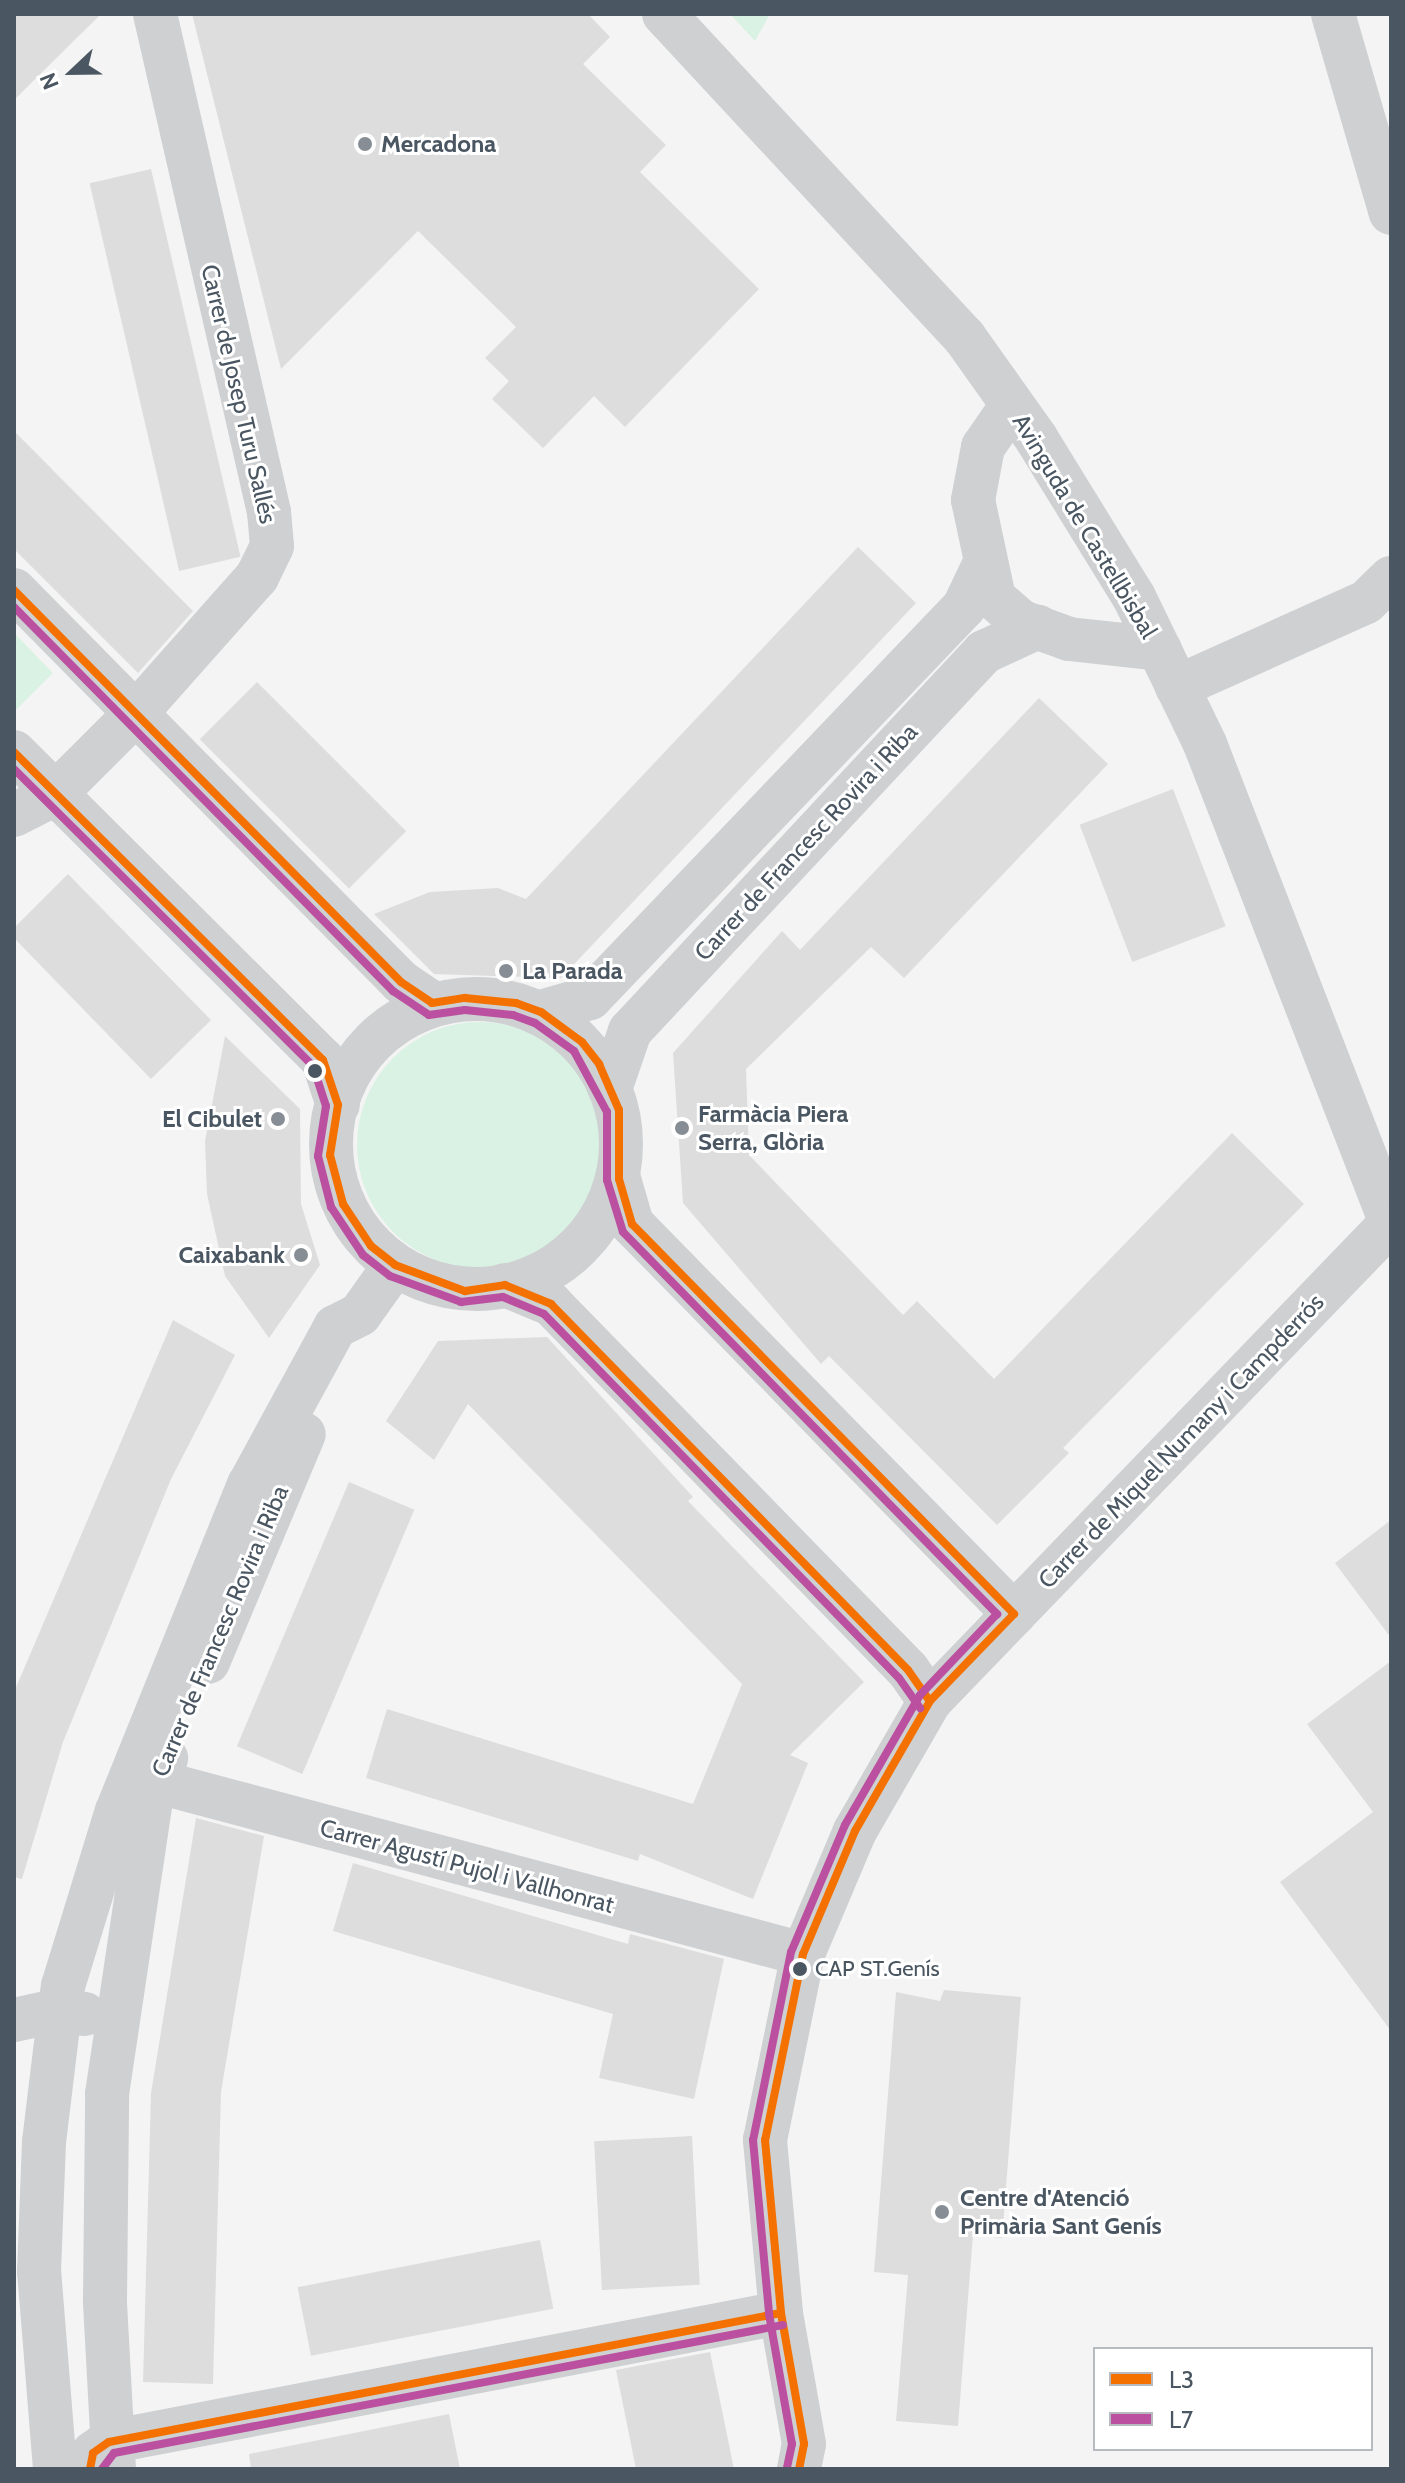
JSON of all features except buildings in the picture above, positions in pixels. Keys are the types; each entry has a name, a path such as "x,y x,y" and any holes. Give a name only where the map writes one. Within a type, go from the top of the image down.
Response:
{"street":[{"name":"Carrer de Josep Turu Sallés","path":"14,815 55,794 137,712 257,577 272,546 269,512 155,14"},
{"name":"Avinguda de Castellbisbal","path":"664,14 965,338 1012,405 1134,597 1205,744 1391,1223"},
{"path":"1333,14 1391,213"},
{"path":"1012,405 983,447 973,500 983,567 994,598 1038,627 1168,668 1366,602 1391,578"},
{"name":"Carrer de Francesc Rovira i Riba","path":"541,1012 590,998 964,607 983,567"},
{"path":"14,590 401,982 432,1003"},
{"name":"Carrer de Francesc Rovira i Riba","path":"610,1089 630,1031 984,652 1038,627"},
{"path":"14,752 323,1060 338,1105"},
{"path":"619,1179 599,1226 576,1253 534,1281 465,1291 395,1265 371,1246 343,1204 330,1155 338,1105 347,1078 389,1023 432,1003 465,998 516,1003 541,1012 582,1042 619,1110 619,1179 632,1224 1014,1614"},
{"name":"Carrer de Miquel Numany i Campderrós","path":"798,2469 804,2444 781,2313 765,2140 803,1954 855,1831 930,1701 1391,1223"},
{"name":"Carrer de Francesc Rovira i Riba","path":"55,2469 39,2257 44,2142 67,1972 143,1780 249,1485 335,1327 360,1314 395,1265"},
{"path":"505,1285 551,1304 908,1670 930,1701"},
{"name":"Carrer de Francesc Rovira i Riba","path":"104,2460 91,2300 109,2073 143,1780"},
{"name":"Carrer Agustí Pujol i Vallhonrat","path":"143,1780 803,1954"},
{"path":"14,2020 60,2010 84,2013 101,2030 109,2073"},
{"path":"14,2189 39,2257 91,2300"},
{"path":"104,2460 781,2313"},
{"name":"Carrer de Miquel Numany i Campderrós","path":"732,2324 756,2338 772,2368 798,2469"}],"green space":[{"path":"730,14 770,14 755,41"},
{"path":"14,633 53,673 14,712"},
{"path":"480,1022 504,1024 527,1031 567,1058 594,1098 601,1121 601,1169 594,1192 567,1232 527,1259 504,1266 480,1268 456,1266 433,1259 393,1232 366,1192 359,1169 357,1145 359,1121 366,1098 393,1058 433,1031 456,1024"}],"transit line":[{"name":"L3","path":"14,590 401,982 432,1003 465,998 516,1003 541,1012 582,1042 599,1064 619,1110 619,1179 632,1224 1014,1614 930,1701 855,1831 803,1954 765,2140 781,2313 804,2444 799,2469"},
{"name":"L7","path":"14,607 393,991 429,1015 465,1010 513,1015 535,1023 574,1051 607,1112 607,1180 623,1232 997,1614 920,1695 845,1825 791,1952 753,2140 769,2314 792,2444 787,2467"},
{"name":"L3","path":"14,752 323,1060 338,1105 330,1155 343,1204 371,1246 395,1265 465,1291 505,1285 551,1304 908,1670 930,1701"},
{"name":"L7","path":"14,769 313,1066 326,1106 318,1156 331,1207 363,1255 390,1276 461,1302 503,1297 544,1314 899,1678 920,1708"},
{"name":"L3","path":"90,2469 93,2453 109,2442 781,2313"},
{"name":"L7","path":"102,2469 114,2453 783,2325"}],"place":[{"name":"Mercadona","path":"365,144"},
{"name":"La Parada","path":"506,971"},
{"name":"El Cibulet","path":"278,1119"},
{"name":"Farmàcia Piera Serra, Glòria","path":"682,1128"},
{"name":"Caixabank","path":"301,1255"},
{"name":"CAP ST.Genís","path":"800,1969"},
{"name":"Centre d'Atenció Primària Sant Genís","path":"942,2212"}]}
